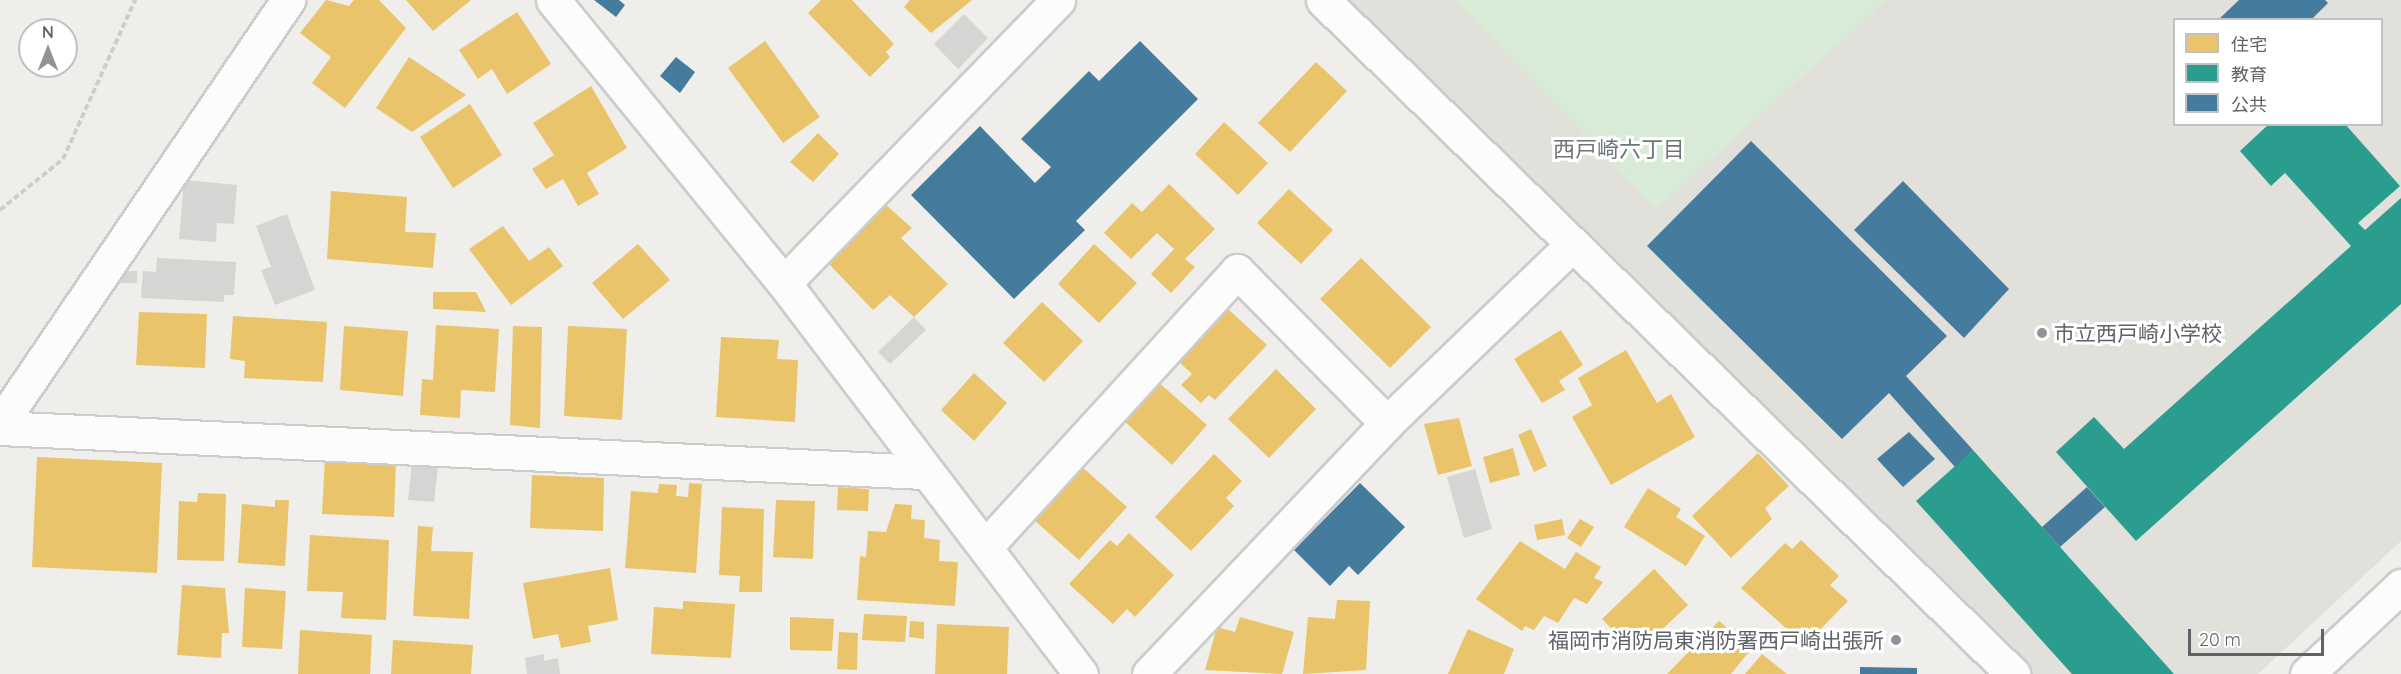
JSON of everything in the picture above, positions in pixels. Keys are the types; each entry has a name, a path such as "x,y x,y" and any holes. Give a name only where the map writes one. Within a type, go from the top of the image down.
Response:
{"street":[{"path":"0,426 288,0"},
{"path":"553,0 784,283 923,472 987,545 1081,674"},
{"path":"784,283 1058,0"},
{"path":"1323,0 2013,674"},
{"path":"1149,674 1387,423 1573,244"},
{"path":"987,545 1237,271 1387,423"},
{"path":"0,426 923,472"},
{"path":"2307,674 2401,585"}],"path":[{"path":"0,210 63,159 135,0"}],"shaded area":[{"name":"市立西戸崎小学校","path":"1347,0 2401,0 2401,541 2258,674 2027,674"}],"green space":[{"path":"1455,0 1887,0 1656,209"}],"building: 住宅":[{"path":"326,0 349,6 354,0 379,0 406,28 345,108 312,83 331,57 300,33"},
{"path":"406,0 471,0 433,31"},
{"path":"821,0 852,0 894,44 886,52 890,57 870,77 808,13"},
{"path":"910,0 972,0 931,33 904,7"},
{"path":"517,12 551,64 507,94 492,69 478,79 459,50"},
{"path":"765,41 820,117 783,143 728,68"},
{"path":"409,57 466,95 412,132 376,108"},
{"path":"1316,62 1347,91 1290,152 1258,123"},
{"path":"591,86 627,148 587,173 599,194 578,206 563,179 546,189 532,169 554,155 533,123"},
{"path":"470,104 502,155 453,188 420,137"},
{"path":"1224,122 1268,163 1238,195 1195,154"},
{"path":"818,133 839,154 813,182 790,162"},
{"path":"1169,184 1215,229 1185,259 1195,267 1171,293 1151,274 1174,249 1157,233 1131,259 1104,233 1132,203 1142,212"},
{"path":"1289,189 1333,230 1301,264 1257,223"},
{"path":"331,191 407,197 405,232 436,233 433,268 327,259"},
{"path":"886,205 912,228 901,238 948,284 914,317 890,295 873,310 828,263"},
{"path":"503,226 529,261 549,247 563,266 511,305 469,249"},
{"path":"638,244 670,280 623,319 592,283"},
{"path":"1094,244 1137,283 1099,323 1058,284"},
{"path":"1361,258 1431,327 1390,368 1320,299"},
{"path":"433,292 476,292 486,312 433,309"},
{"path":"1042,302 1083,341 1044,382 1003,343"},
{"path":"1228,309 1267,345 1215,400 1209,395 1201,403 1181,385 1192,374 1179,362"},
{"path":"139,312 207,314 205,368 136,365"},
{"path":"233,316 327,322 323,382 244,378 245,361 230,359"},
{"path":"436,325 499,329 495,392 461,390 460,418 420,415 422,379 433,380"},
{"path":"344,326 408,331 403,396 340,390"},
{"path":"513,326 542,327 540,428 510,425"},
{"path":"568,326 627,329 622,420 564,416"},
{"path":"1561,330 1583,365 1559,381 1565,390 1542,403 1514,359"},
{"path":"721,337 779,340 777,359 798,360 795,422 716,417"},
{"path":"1626,350 1657,403 1671,394 1695,437 1611,485 1572,417 1592,405 1578,378"},
{"path":"1276,369 1316,409 1269,458 1228,419"},
{"path":"974,373 1007,403 974,441 941,410"},
{"path":"1157,381 1207,425 1172,465 1122,419"},
{"path":"1459,418 1472,466 1438,475 1424,424"},
{"path":"1531,429 1547,466 1534,472 1518,435"},
{"path":"1513,448 1520,475 1490,483 1483,457"},
{"path":"1758,453 1789,486 1765,508 1772,519 1731,558 1692,516"},
{"path":"1214,454 1242,481 1226,498 1234,506 1191,551 1155,517"},
{"path":"37,457 162,463 157,573 32,567"},
{"path":"325,457 396,460 394,517 322,514"},
{"path":"1081,466 1127,507 1079,560 1033,519"},
{"path":"532,475 604,478 603,531 530,528"},
{"path":"689,483 702,484 696,573 625,568 631,491 658,493 659,484 677,485 676,496 688,497"},
{"path":"838,487 869,489 868,511 837,510"},
{"path":"1648,488 1681,509 1676,517 1705,536 1686,566 1624,527"},
{"path":"198,493 226,494 224,561 177,560 179,501 197,502"},
{"path":"275,500 289,500 285,566 238,563 242,504 275,507"},
{"path":"776,500 815,501 813,559 773,557"},
{"path":"895,504 912,505 911,519 925,520 924,538 940,540 939,561 958,562 955,606 857,600 860,556 866,557 868,531 886,532"},
{"path":"722,507 764,509 762,592 739,592 740,576 719,575"},
{"path":"1562,519 1565,535 1537,540 1534,525"},
{"path":"1580,519 1594,527 1581,547 1567,538"},
{"path":"418,526 433,527 431,551 473,552 469,619 413,616"},
{"path":"1129,533 1174,575 1135,617 1127,609 1113,624 1069,584 1110,540 1117,546"},
{"path":"310,535 389,540 386,620 341,618 343,592 307,591"},
{"path":"1801,540 1839,576 1830,585 1848,601 1805,645 1741,588 1785,543 1792,549"},
{"path":"1520,541 1565,569 1576,552 1601,567 1594,578 1603,582 1587,604 1574,598 1558,623 1544,616 1534,630 1525,626 1522,631 1476,599"},
{"path":"610,568 618,620 588,626 591,642 561,648 558,634 533,639 523,583"},
{"path":"1654,569 1688,605 1636,654 1602,619"},
{"path":"182,585 225,588 229,633 222,633 221,658 177,655"},
{"path":"245,588 286,591 282,649 242,647"},
{"path":"1337,600 1370,601 1366,670 1303,674 1308,617 1335,619"},
{"path":"683,601 735,604 731,658 651,654 654,607 683,609"},
{"path":"864,614 907,616 905,642 862,640"},
{"path":"790,617 834,619 832,651 790,650"},
{"path":"1240,617 1294,632 1282,674 1205,670 1217,627 1235,632"},
{"path":"910,621 924,622 924,639 909,637"},
{"path":"1719,621 1752,648 1731,674 1667,674"},
{"path":"937,624 1009,627 1007,674 935,674"},
{"path":"1468,629 1514,649 1504,674 1448,674"},
{"path":"300,630 372,635 370,674 298,674"},
{"path":"839,632 858,633 857,670 837,669"},
{"path":"393,640 473,645 471,674 391,674"},
{"path":"1762,654 1787,674 1745,674"}],"building: 教育":[{"path":"2267,126 2347,126 2400,186 2358,223 2365,230 2401,198 2401,304 2136,541 2056,452 2094,417 2124,449 2351,246 2285,173 2271,186 2240,151"},
{"path":"1973,450 2174,674 2072,674 1916,501"}],"building: 公共":[{"path":"594,0 619,0 625,5 616,17"},
{"path":"2239,0 2325,0 2328,3 2313,18 2220,18"},
{"path":"1140,41 1198,99 1076,221 1085,230 1014,299 911,195 980,126 1035,183 1051,167 1021,139 1089,71 1099,81"},
{"path":"676,57 695,72 680,93 660,76"},
{"path":"1751,141 1947,336 1906,376 1973,450 1955,467 1889,393 1842,439 1647,246"},
{"path":"1903,181 2009,289 1964,338 1854,230"},
{"path":"1909,432 1935,459 1903,487 1877,459"},
{"path":"1360,483 1405,527 1358,575 1349,566 1330,586 1294,550"},
{"path":"2087,487 2105,507 2060,547 2042,527"},
{"path":"1860,667 1917,668 1917,674 1860,674"}],"building: その他":[{"path":"964,14 988,38 958,69 934,44"},
{"path":"184,180 237,185 234,224 217,223 216,242 179,239"},
{"path":"287,214 315,290 275,305 261,270 271,267 256,226"},
{"path":"157,258 236,262 234,295 224,295 224,302 141,298 143,271 156,272"},
{"path":"111,271 137,271 137,283 111,283"},
{"path":"914,317 926,330 890,364 878,352"},
{"path":"412,463 438,466 434,502 408,500"},
{"path":"1475,469 1492,529 1464,538 1447,477"},
{"path":"544,654 544,661 558,658 560,674 527,674 525,658"}],"place":[{"name":"市立西戸崎小学校","path":"2042,333"},
{"name":"福岡市消防局東消防署西戸崎出張所","path":"1896,640"}],"district":[{"name":"西戸崎六丁目","path":"1619,150"}]}
